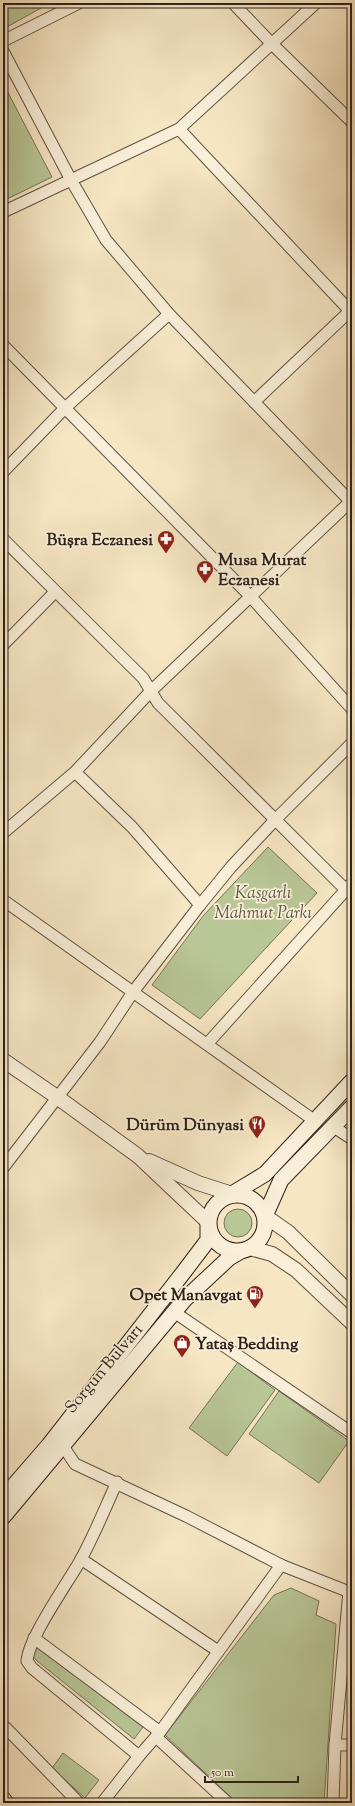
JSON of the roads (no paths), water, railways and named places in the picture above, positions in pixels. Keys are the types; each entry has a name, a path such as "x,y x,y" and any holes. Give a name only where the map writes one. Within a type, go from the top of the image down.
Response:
{"main road":[{"path":"232,1194 249,1197 262,1208 265,1216 266,1225 263,1235 258,1243 245,1250 231,1251 222,1247 215,1241 210,1232 208,1222 210,1213 215,1204 265,1174 352,1081"},
{"path":"265,1216 281,1180 352,1107"},
{"name":"Sorgun Bulvarı","path":"3,1498 48,1445 208,1240 208,1222"},
{"name":"Sorgun Bulvarı","path":"3,1517 186,1298 229,1258 245,1250"},
{"path":"3,1799 6,1803"}],"street":[{"path":"3,41 79,3"},
{"path":"233,3 271,43 352,122"},
{"path":"3,212 179,129 316,3"},
{"path":"3,51 71,180 106,240 169,314 352,501 151,691 75,772 3,833"},
{"path":"179,129 351,310 254,402"},
{"path":"3,472 65,408 169,314"},
{"path":"3,345 250,596 352,709"},
{"path":"3,539 143,678 158,703 275,820 349,886 207,1044"},
{"path":"3,645 55,592"},
{"path":"3,1168 100,1042 133,992 231,867 275,820 352,743"},
{"path":"75,772 132,827 200,905"},
{"path":"3,900 315,1121"},
{"path":"3,1060 58,1097 138,1156 208,1222"},
{"path":"334,1127 352,1140"},
{"path":"138,1156 198,1183 232,1194"},
{"path":"265,1216 288,1232 352,1295"},
{"path":"245,1250 272,1254 296,1270 352,1323"},
{"path":"174,1312 352,1433"},
{"path":"63,1446 75,1464 117,1482 186,1516 281,1566 351,1592 335,1745 333,1803"},
{"path":"117,1482 81,1559 34,1638 28,1653 27,1661 32,1668 139,1756"},
{"path":"81,1559 218,1651"},
{"path":"102,1803 158,1734 281,1566"},
{"path":"34,1638 158,1734 228,1803"},
{"path":"5,1727 79,1803"},
{"path":"335,1745 352,1745"}],"place":[{"name":"Büşra Eczanesi","path":"166,554"},
{"name":"Musa Murat Eczanesi","path":"205,584"},
{"name":"Dürüm Dünyasi","path":"257,1139"},
{"name":"Opet Manavgat","path":"255,1309"},
{"name":"Yataş Bedding","path":"182,1358"}],"park label":[{"name":"Kaşgarlı Mahmut Parkı","path":"263,902"}]}
